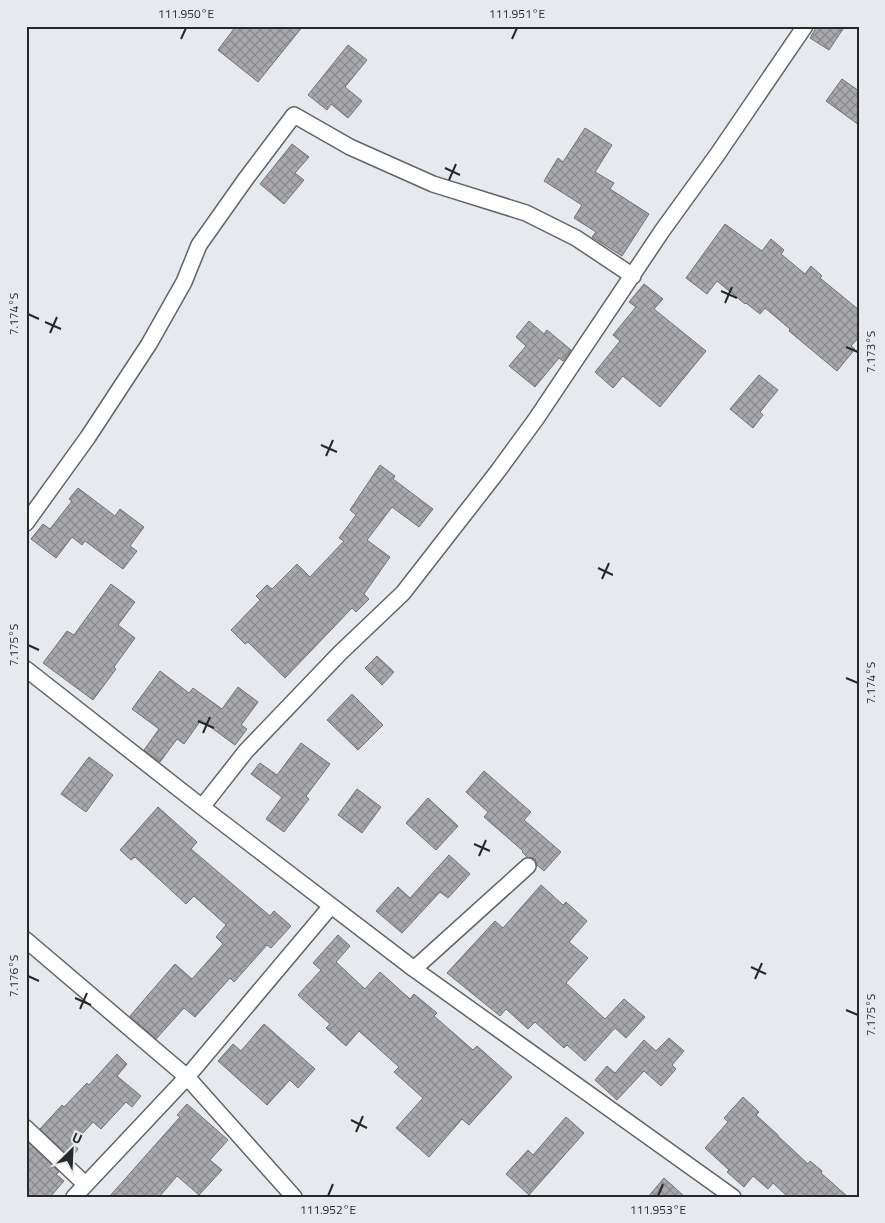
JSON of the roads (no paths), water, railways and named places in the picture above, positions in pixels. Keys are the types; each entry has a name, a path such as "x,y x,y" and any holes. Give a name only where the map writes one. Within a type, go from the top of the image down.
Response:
{"street":[{"path":"202,807 246,750 340,653 403,593 536,418 805,26"},
{"path":"26,523 150,344 184,282 199,245 294,115 350,147 433,184 526,213 576,238 633,276"},
{"path":"26,669 202,807 414,969 733,1197"},
{"path":"414,969 528,866"},
{"path":"74,1197 187,1077 331,906"},
{"path":"26,940 187,1077 294,1197"},
{"path":"26,1128 85,1184"}]}
